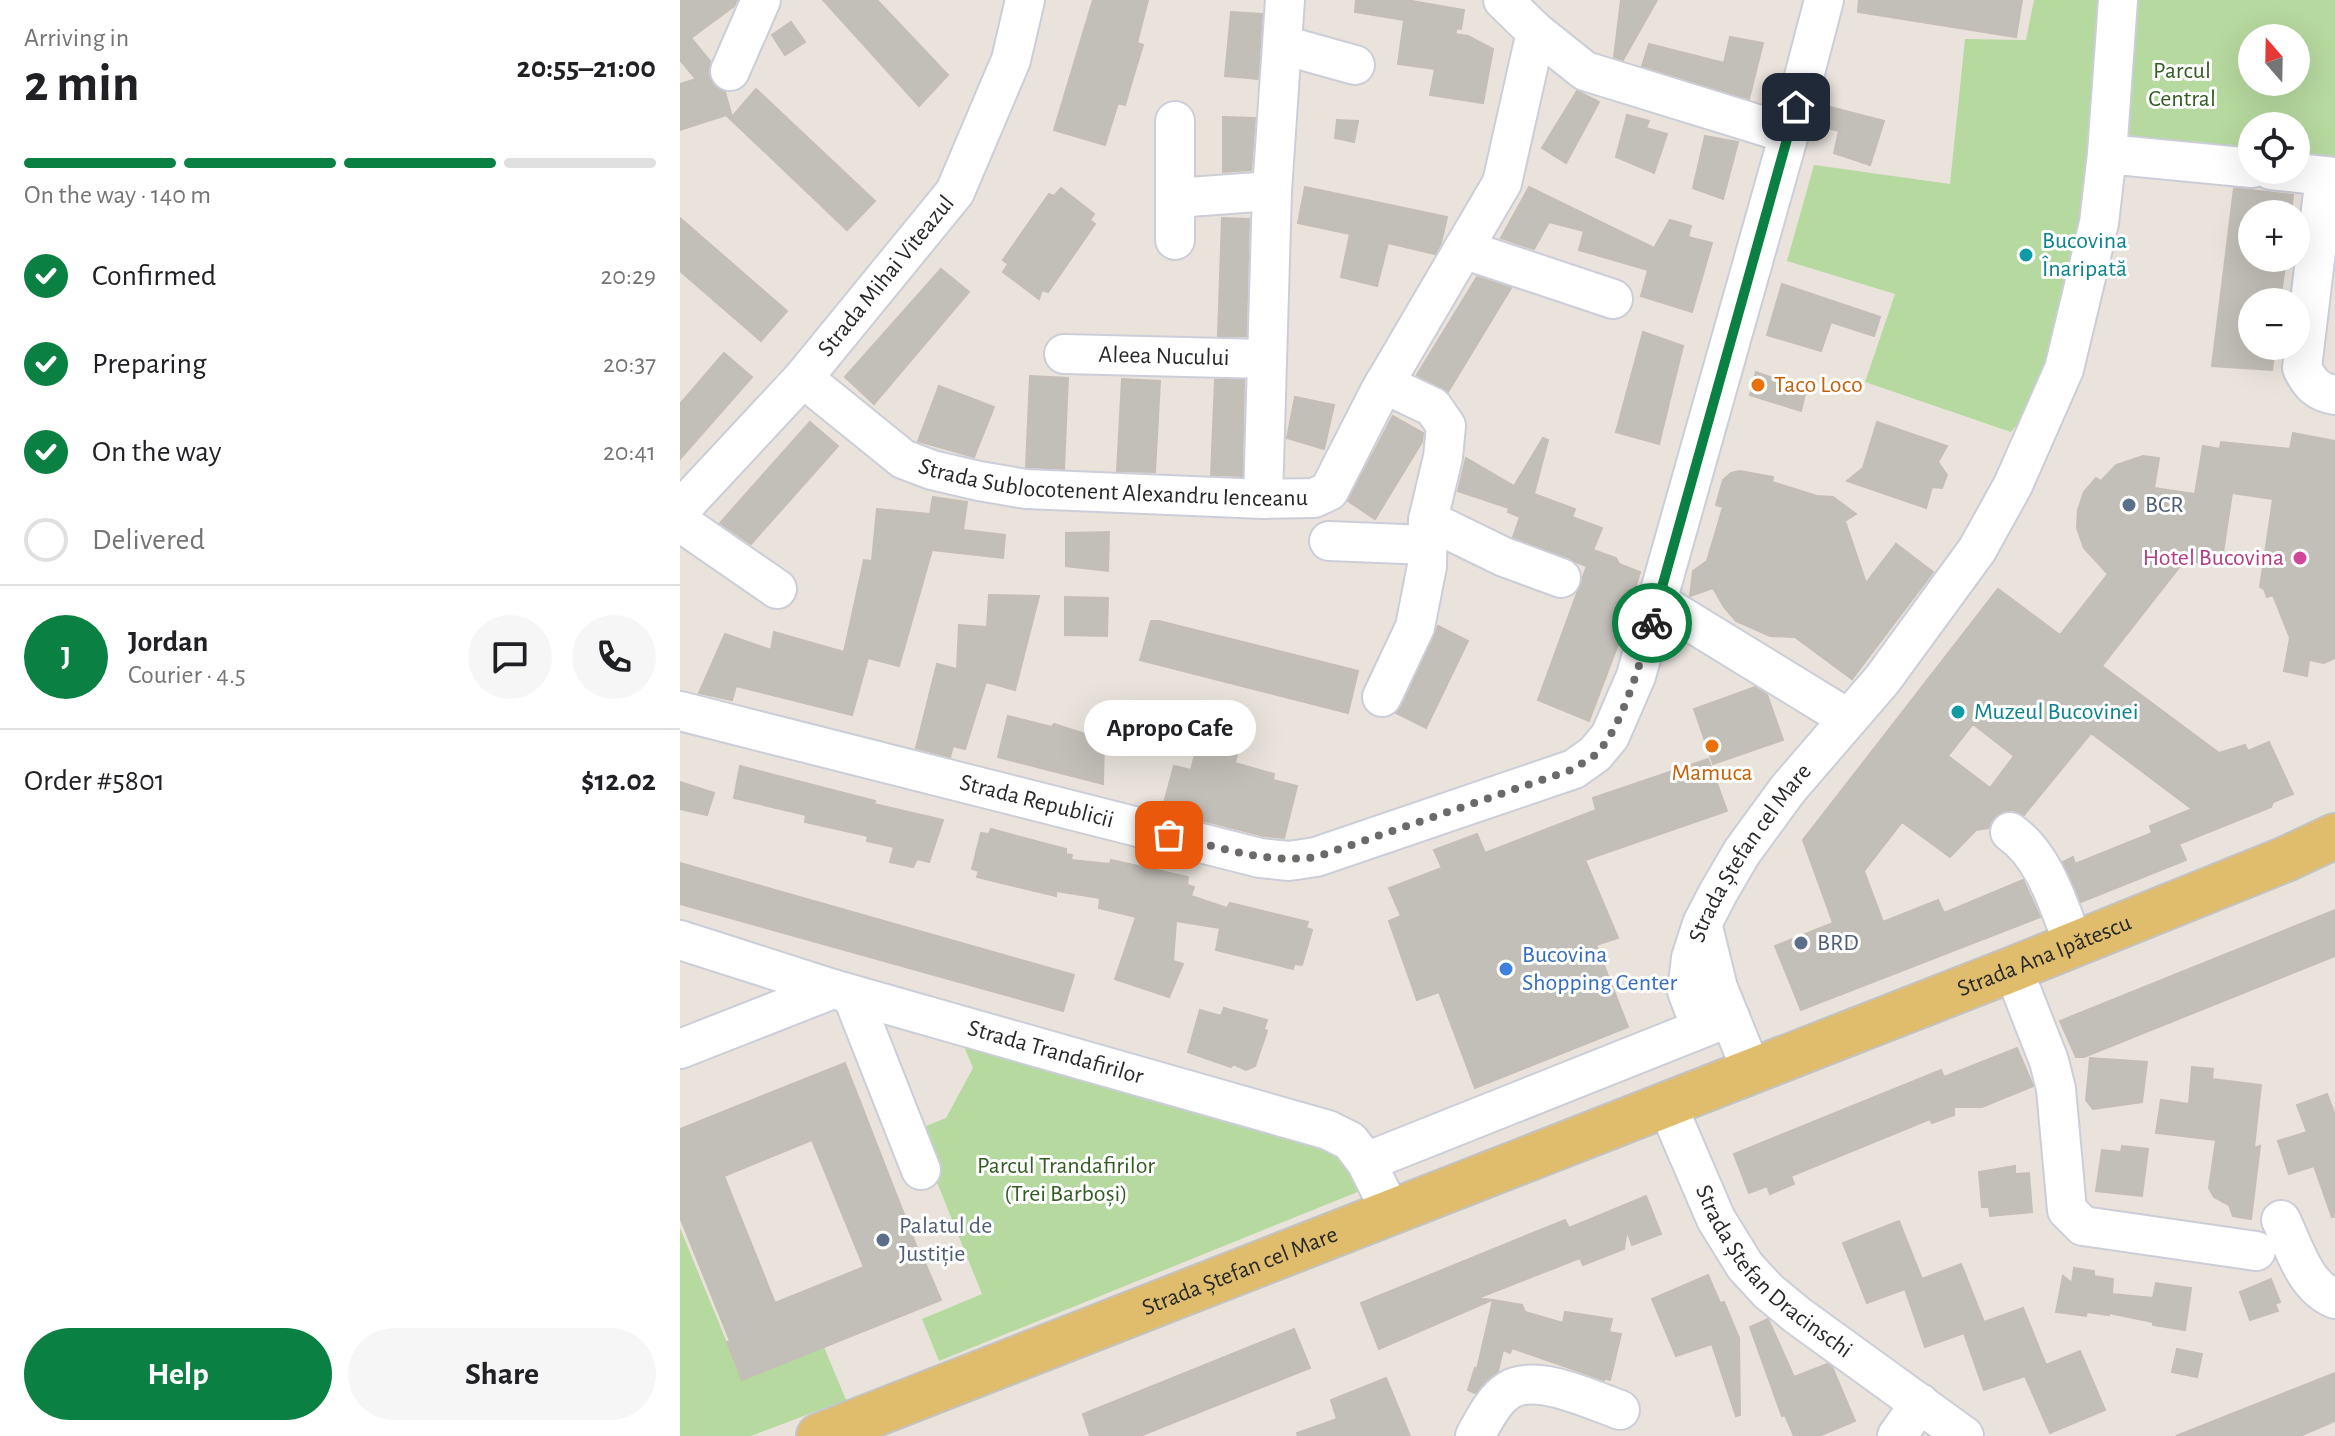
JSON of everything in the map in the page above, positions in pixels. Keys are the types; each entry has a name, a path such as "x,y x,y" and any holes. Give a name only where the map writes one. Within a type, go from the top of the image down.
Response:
{"main road":[{"name":"Strada Ana Ipătescu","path":"1752,1072 2074,945 2335,836"},
{"name":"Strada Ștefan cel Mare","path":"819,1436 1752,1072"}],"street":[{"path":"730,71 761,0"},
{"name":"Strada Mihai Viteazul","path":"680,510 803,378 955,192 1011,60 1025,0"},
{"name":"Aleea Nucului","path":"1263,499 1272,191 1285,0"},
{"path":"1503,0 1536,32 1585,71 1789,134"},
{"name":"Strada Republicii","path":"680,711 1260,858 1289,861 1316,857 1574,769 1595,754 1610,736 1636,676 1824,0"},
{"name":"Strada Ștefan cel Mare","path":"1715,1022 1687,991 1691,958 1702,924 1742,852 1788,789 1882,680 1977,550 2013,485 2064,369 2099,223 2118,0"},
{"name":"Strada Sublocotenent Alexandru Ienceanu","path":"803,378 903,459 932,470 1026,489 1263,499 1314,498 1329,491 1384,384 1502,183 1536,32"},
{"path":"1283,45 1355,65"},
{"path":"1175,121 1175,240"},
{"path":"2107,154 2238,167"},
{"path":"2310,174 2330,176 2302,368 2309,383 2323,393 2335,395"},
{"path":"1175,198 1272,191"},
{"path":"1463,249 1613,299"},
{"name":"Aleea Nucului","path":"1064,354 1266,359"},
{"path":"1382,697 1415,627 1427,566 1428,533 1446,426 1433,407 1384,384"},
{"path":"680,522 777,589"},
{"path":"1329,541 1428,533 1561,578"},
{"path":"1658,602 1847,718"},
{"path":"2010,832 2022,840 2039,864 2074,945"},
{"name":"Strada Trandafirilor","path":"680,940 843,992 1328,1130 1350,1141 1366,1162 1391,1212"},
{"path":"2013,969 2049,1061 2056,1089 2067,1210 2083,1226 2256,1251"},
{"path":"680,1049 843,992 921,1170"},
{"path":"1366,1162 1715,1022 1752,1072"},
{"name":"Strada Ștefan Dracinschi","path":"1667,1105 1716,1219 1745,1266 1768,1291 1797,1315 1964,1436"},
{"path":"2281,1220 2308,1278 2320,1293 2335,1299"},
{"path":"1475,1436 1500,1398 1510,1389 1525,1384 1544,1384 1620,1410"},
{"path":"1897,1436 1920,1403"}],"green space":[{"path":"2034,0 2099,0 2090,259 2064,369 2011,432 1865,382 1895,294 1787,261 1814,165 1950,184 1965,39 2026,40"},
{"name":"Parcul Central","path":"2117,0 2335,0 2335,177 2310,173 2310,112 2238,112 2238,168 2107,154"},
{"name":"Parcul Trandafirilor (Trei Barboși)","path":"955,1025 1328,1130 1370,1187 939,1361 922,1319 982,1294 916,1130 946,1118 973,1068"},
{"path":"680,1228 742,1379 824,1347 846,1400 751,1436 680,1436"}],"building":[{"path":"680,0 737,0 734,6 691,38 710,61 708,73 712,83 725,92 732,117 756,89 875,201 847,230 726,115 680,130 680,84 696,79 680,60"},
{"path":"823,0 877,0 948,75 919,106"},
{"path":"1093,0 1148,0 1137,43 1143,45 1125,105 1118,103 1105,145 1054,130"},
{"path":"1356,0 1406,0 1464,10 1461,29 1457,28 1455,34 1468,36 1493,49 1483,103 1430,95 1435,69 1398,64 1404,20 1355,12"},
{"path":"1621,0 1657,0 1623,60 1614,57"},
{"path":"1859,0 2022,0 2016,37 1858,12"},
{"path":"1231,12 1262,14 1258,79 1225,76"},
{"path":"791,22 805,42 785,55 772,35"},
{"path":"1730,37 1763,43 1749,99 1642,66 1649,44 1724,63"},
{"path":"1577,91 1599,102 1566,163 1542,148"},
{"path":"1830,107 1884,121 1870,165 1834,153 1839,131 1824,127"},
{"path":"1627,115 1649,121 1646,128 1667,134 1654,173 1616,157"},
{"path":"1223,117 1255,118 1251,170 1223,172"},
{"path":"1337,120 1358,121 1354,142 1335,138"},
{"path":"1705,136 1738,142 1723,199 1693,188"},
{"path":"1305,187 1447,217 1441,243 1435,254 1388,243 1377,286 1341,277 1350,234 1298,223"},
{"path":"1529,187 1654,248 1670,220 1691,226 1688,237 1712,243 1692,312 1641,296 1648,270 1579,250 1584,231 1549,222 1534,249 1501,238"},
{"path":"1061,188 1094,214 1090,220 1095,224 1048,292 1042,290 1039,299 1003,272 1008,264 1003,260 1049,194 1054,196"},
{"path":"2234,188 2293,195 2292,200 2238,200 2238,272 2284,272 2282,288 2238,288 2238,360 2273,360 2272,370 2212,366"},
{"path":"680,218 787,311 761,341 680,271"},
{"path":"1222,218 1249,219 1246,336 1218,336"},
{"path":"941,269 969,292 874,404 845,377"},
{"path":"1477,277 1511,288 1448,392 1417,375"},
{"path":"1782,284 1880,317 1874,336 1831,322 1821,351 1767,335"},
{"path":"1643,332 1683,346 1659,444 1616,432"},
{"path":"724,353 752,377 680,459 680,404"},
{"path":"1756,372 1806,390 1801,411 1750,395"},
{"path":"1030,376 1068,378 1064,469 1026,467"},
{"path":"1122,379 1160,381 1155,472 1117,471"},
{"path":"1215,380 1244,380 1242,476 1211,475"},
{"path":"939,386 994,407 974,457 918,441"},
{"path":"1295,397 1334,405 1324,449 1287,438"},
{"path":"1393,416 1423,433 1422,442 1375,519 1348,501"},
{"path":"810,422 838,446 751,544 720,523"},
{"path":"1877,422 1947,446 1938,462 1947,475 1942,488 1932,487 1926,508 1847,481 1863,468"},
{"path":"2293,433 2335,441 2335,658 2324,663 2309,660 2307,676 2284,671 2290,638 2273,595 2267,597 2260,587 2273,499 2232,493 2221,566 2185,560 2102,666 2219,753 2245,745 2248,751 2269,742 2293,794 2273,802 2271,807 2179,844 2186,860 2081,902 2063,862 2073,857 2075,864 2152,833 2150,826 2192,809 2091,733 2024,815 2013,810 2002,812 1988,828 1976,830 1950,857 1902,822 1864,871 1883,922 1938,900 1944,913 2023,880 2040,917 1801,1010 1775,946 1833,923 1803,840 1998,589 2060,635 2108,574 2084,548 2077,528 2078,510 2084,492 2096,478 2101,481 2116,465 2143,456 2159,458 2154,488 2195,494 2203,446 2220,449 2221,442 2290,449","holes":["1973,724 2014,756 1990,788 1948,756"]},
{"path":"1543,438 1548,440 1534,494 1575,509 1572,517 1602,528 1593,550 1616,558 1619,564 1640,572 1631,601 1634,602 1589,721 1538,700 1592,552 1586,566 1513,537 1520,517 1508,512 1509,508 1458,491 1466,458 1514,486"},
{"path":"1740,471 1773,477 1772,482 1817,496 1833,497 1856,514 1845,521 1866,583 1896,544 1933,572 1852,679 1795,637 1770,636 1736,621 1713,588 1690,596 1693,571 1707,561 1723,507 1716,505 1723,480 1731,473"},
{"path":"933,497 967,502 963,530 1005,535 1003,558 932,550 899,666 868,658 852,715 736,686 732,700 699,693 725,634 771,650 774,632 844,652 864,560 872,561 877,509 930,514"},
{"path":"1109,532 1108,571 1066,566 1066,533"},
{"path":"989,595 1039,596 1015,690 986,682 965,749 953,746 950,757 916,748 937,664 957,669 959,625 987,627"},
{"path":"1065,597 1108,598 1107,636 1065,635"},
{"path":"1151,621 1358,671 1348,713 1140,660"},
{"path":"1438,626 1468,641 1426,728 1396,713"},
{"path":"1755,687 1767,695 1783,740 1713,764 1694,709"},
{"path":"1008,716 1052,727 1054,724 1104,740 1103,784 998,757"},
{"path":"1204,719 1244,723 1235,763 1274,774 1273,780 1297,786 1284,838 1264,836 1162,810 1174,766 1191,770"},
{"name":"Bucovina Shopping Center","path":"1708,759 1727,811 1585,860 1618,938 1596,945 1628,1027 1475,1088 1439,992 1417,1000 1389,921 1401,916 1389,888 1442,868 1434,850 1477,834 1485,853 1596,810 1593,798"},
{"path":"740,766 943,820 929,862 917,859 913,867 890,862 894,847 867,841 868,836 805,822 806,815 734,798"},
{"path":"680,782 714,793 707,815 680,809"},
{"path":"991,829 1066,849 1066,854 1072,855 1071,860 1110,864 1111,860 1188,877 1187,885 1194,887 1191,896 1227,908 1230,903 1308,922 1306,928 1312,930 1302,965 1294,964 1293,969 1216,950 1220,928 1176,921 1173,961 1183,964 1169,997 1115,979 1136,917 1099,908 1100,898 1056,891 1056,896 977,877 979,871 972,869 981,833 989,834"},
{"path":"680,863 1074,975 1063,1011 680,904"},
{"path":"2335,910 2335,956 2084,1057 2076,1057 2060,1021"},
{"path":"1224,1008 1267,1020 1264,1029 1267,1031 1255,1066 1246,1070 1188,1052 1200,1010 1221,1016"},
{"path":"2017,1048 2033,1086 1982,1107 1954,1107 1954,1115 1932,1123 1930,1119 1791,1176 1794,1184 1770,1194 1767,1186 1749,1193 1734,1154 1941,1070 1944,1077"},
{"path":"2090,1058 2147,1062 2142,1102 2093,1109 2086,1100"},
{"name":"Palatul de Justiție","path":"845,1063 923,1263 941,1300 742,1380 727,1342 730,1341 680,1217 680,1129","holes":["812,1140 864,1267 775,1303 724,1176"]},
{"path":"2192,1067 2213,1069 2212,1079 2261,1085 2254,1148 2260,1146 2251,1219 2233,1216 2229,1205 2214,1197 2209,1188 2216,1140 2156,1133 2161,1100 2189,1104"},
{"path":"2327,1094 2335,1115 2335,1217 2332,1217 2314,1166 2289,1174 2278,1141 2307,1132 2297,1105"},
{"path":"2122,1146 2148,1149 2142,1196 2096,1191 2102,1150 2121,1152"},
{"path":"2015,1166 2015,1174 2029,1173 2032,1212 1990,1216 1989,1207 1982,1207 1979,1172"},
{"path":"1646,1196 1661,1234 1632,1245 1627,1230 1624,1249 1583,1265 1580,1258 1478,1298 1492,1300 1379,1349 1361,1303 1565,1220 1569,1228"},
{"path":"1899,1221 1922,1279 1961,1264 1984,1322 2023,1308 2046,1365 2080,1351 2105,1410 2050,1433 2025,1376 1984,1390 1964,1333 1925,1347 1905,1289 1867,1303 1843,1243"},
{"path":"2074,1268 2094,1271 2094,1276 2113,1279 2112,1294 2153,1298 2156,1283 2191,1288 2185,1330 2109,1313 2087,1312 2086,1316 2056,1312 2063,1276 2072,1283"},
{"path":"1708,1275 1720,1303 1724,1302 1739,1338 1740,1415 1736,1416 1712,1344 1676,1356 1652,1299"},
{"path":"2271,1279 2280,1302 2275,1304 2278,1311 2250,1320 2240,1292"},
{"path":"1493,1300 1522,1305 1525,1312 1563,1323 1565,1312 1612,1319 1609,1332 1621,1334 1610,1380 1512,1348 1510,1353 1503,1350 1498,1371 1475,1393 1468,1390 1477,1369"},
{"path":"1768,1319 1794,1377 1827,1364 1832,1367 1855,1421 1819,1436 1794,1436 1785,1415 1782,1416 1750,1327"},
{"path":"1294,1329 1310,1368 1140,1436 1090,1436 1083,1414"},
{"path":"2177,1349 2202,1354 2197,1377 2172,1372"},
{"path":"2335,1373 2335,1421 2300,1436 2176,1436"},
{"path":"1386,1378 1410,1436 1298,1436 1297,1433 1337,1419 1331,1400"}],"way so far":[{"path":"1169,835 1260,858 1289,861 1316,857 1574,769 1595,754 1610,736 1636,676 1652,623"}],"place":[{"name":"Bucovina Înaripată","path":"2026,255"},
{"name":"Taco Loco","path":"1758,385"},
{"name":"BCR","path":"2129,505"},
{"name":"Hotel Bucovina","path":"2300,558"},
{"name":"Muzeul Bucovinei","path":"1958,712"},
{"name":"Mamuca","path":"1712,746"},
{"name":"Apropo Cafe","path":"1169,835"},
{"name":"BRD","path":"1801,943"},
{"name":"Bucovina Shopping Center","path":"1506,969"},
{"name":"Palatul de Justiție","path":"883,1240"}],"route":[{"path":"1652,623 1796,107"}]}
